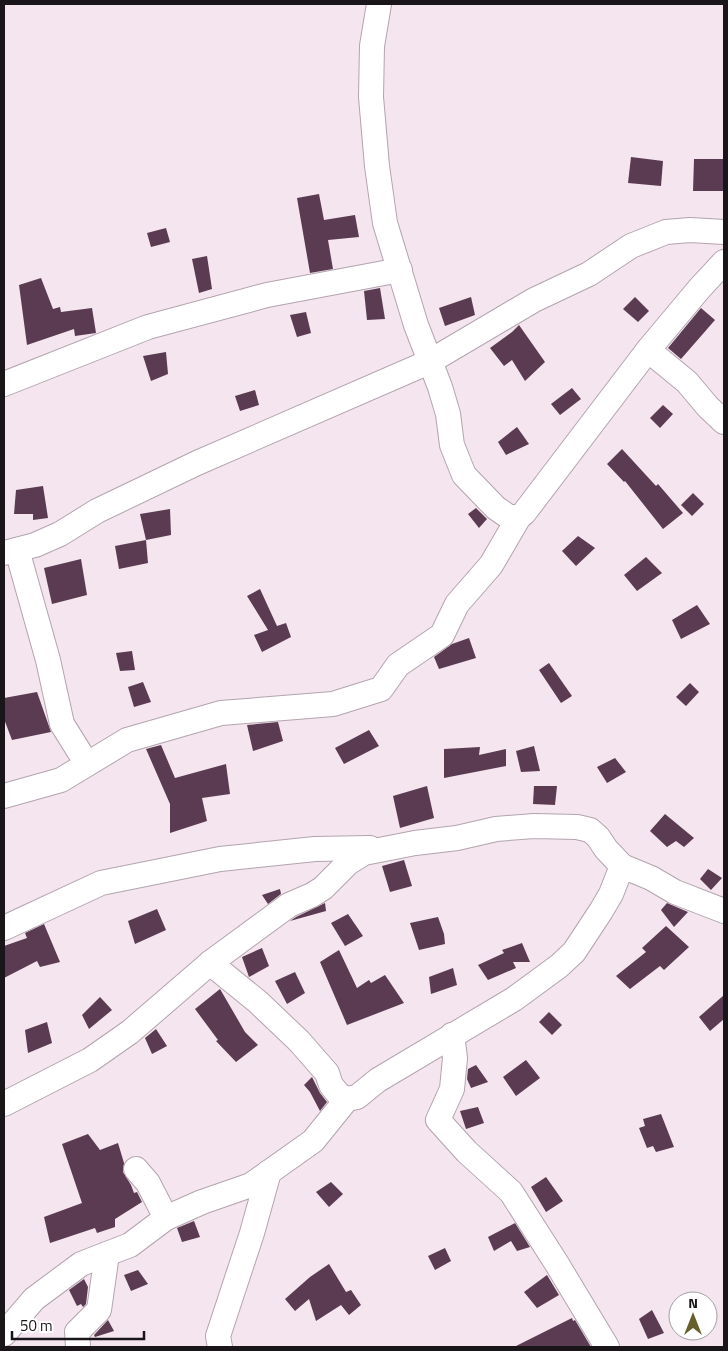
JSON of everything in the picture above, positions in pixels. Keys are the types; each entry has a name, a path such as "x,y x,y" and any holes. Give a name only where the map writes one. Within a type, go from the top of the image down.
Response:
{"street":[{"path":"379,4 372,46 371,97 377,166 385,223 416,325 440,387 448,414 452,445 464,475 496,508 509,517 519,517"},
{"path":"87,764 62,724 50,668 10,552 35,545 60,534 97,511 197,463 429,362 534,300 588,274 631,246 666,232 690,230 724,232"},
{"path":"4,796 61,780 127,740 221,712 333,704 381,689 398,665 442,635 458,604 491,565 519,517 532,504 648,350 724,262"},
{"path":"4,384 148,328 267,295 400,270"},
{"path":"648,350 687,382 708,407 724,422"},
{"path":"4,1104 90,1060 159,1009 210,963 289,905 323,888 348,863 364,853 415,843 457,838 496,829 534,826 577,827 590,830 622,866 651,878 675,892 724,911"},
{"path":"4,928 101,883 220,859 315,849 394,847"},
{"path":"210,963 258,1002 299,1041 327,1073 331,1085 338,1095 346,1099 357,1097 378,1080 514,999 559,966 574,952 611,894 622,866"},
{"path":"452,1036 455,1058 452,1089 438,1120 467,1152 511,1192 607,1347"},
{"path":"4,1334 34,1299 81,1264 130,1245 166,1218 202,1202 251,1185 313,1141 346,1099"},
{"path":"136,1169 148,1183 166,1218"},
{"path":"220,1347 218,1336 244,1260 269,1172"},
{"path":"78,1347 77,1332 99,1310 108,1254"}],"building":[{"path":"631,157 663,161 661,186 628,183"},
{"path":"694,159 724,159 724,191 693,191"},
{"path":"319,194 324,220 355,215 359,237 328,240 333,269 310,273 297,198"},
{"path":"166,228 170,242 151,247 147,233"},
{"path":"207,256 212,289 199,293 192,259"},
{"path":"41,278 53,309 60,307 61,312 92,308 96,333 75,336 74,329 27,345 19,285"},
{"path":"380,288 385,319 367,320 364,291"},
{"path":"471,297 475,315 445,326 439,308"},
{"path":"635,297 649,311 638,322 623,309"},
{"path":"701,308 715,320 681,359 668,348"},
{"path":"306,312 311,333 297,337 290,315"},
{"path":"519,325 545,362 525,381 512,360 504,366 490,348"},
{"path":"166,352 168,374 151,381 143,356"},
{"path":"572,388 581,399 560,415 551,404"},
{"path":"255,390 259,405 240,411 235,396"},
{"path":"663,405 673,414 660,428 650,418"},
{"path":"517,427 529,444 506,455 498,442"},
{"path":"622,449 656,486 658,484 683,513 663,529 625,481 607,464"},
{"path":"43,486 48,518 33,520 33,514 14,514 16,490"},
{"path":"693,493 704,504 692,516 681,505"},
{"path":"476,508 487,519 479,528 468,514"},
{"path":"170,509 171,535 146,540 140,514"},
{"path":"578,536 595,548 576,566 562,551"},
{"path":"146,540 148,563 119,569 115,546"},
{"path":"646,557 662,573 637,591 624,575"},
{"path":"81,559 87,595 52,604 44,568"},
{"path":"260,589 277,626 286,623 291,637 262,652 254,635 268,630 247,596"},
{"path":"697,605 710,624 681,639 672,620"},
{"path":"469,638 476,658 439,669 434,657 452,644"},
{"path":"132,651 135,670 120,671 116,653"},
{"path":"549,663 572,696 561,703 539,670"},
{"path":"143,682 151,702 134,707 128,687"},
{"path":"690,683 699,692 686,706 676,697"},
{"path":"37,692 51,732 12,740 4,719 4,698"},
{"path":"278,722 283,741 253,751 247,725"},
{"path":"369,730 379,746 344,764 335,748"},
{"path":"161,745 175,778 226,764 230,794 202,798 207,821 170,833 170,804 146,749"},
{"path":"534,746 540,771 521,772 516,751"},
{"path":"480,747 479,755 506,749 506,766 444,778 444,749"},
{"path":"615,758 626,772 607,783 597,767"},
{"path":"427,786 434,818 400,828 393,796"},
{"path":"534,786 557,786 555,805 533,804"},
{"path":"665,814 694,838 684,847 676,841 667,847 650,831"},
{"path":"404,860 412,886 390,892 382,866"},
{"path":"708,869 722,878 711,890 700,879"},
{"path":"280,889 281,894 268,904 262,895"},
{"path":"325,903 326,911 290,921 296,917"},
{"path":"667,903 688,912 674,927 661,910"},
{"path":"157,909 166,930 135,944 128,921"},
{"path":"348,914 363,936 345,946 331,923"},
{"path":"438,917 444,934 445,944 419,950 410,923"},
{"path":"44,924 60,962 40,967 37,961 4,978 4,946 27,938 25,933"},
{"path":"666,926 689,947 664,970 660,966 630,989 616,976 646,952 642,948"},
{"path":"522,943 530,962 513,962 516,968 488,980 478,965 504,953 502,950"},
{"path":"262,948 269,966 249,977 242,957"},
{"path":"339,950 357,988 369,980 371,983 385,975 404,1003 347,1025 320,962"},
{"path":"453,968 457,985 431,994 429,977"},
{"path":"295,972 305,993 287,1004 275,981"},
{"path":"220,989 245,1032 258,1045 236,1062 216,1041 218,1040 195,1009"},
{"path":"724,995 724,1019 710,1031 699,1017"},
{"path":"100,997 112,1010 89,1029 82,1015"},
{"path":"549,1012 562,1025 552,1035 539,1022"},
{"path":"47,1022 52,1043 28,1053 25,1030"},
{"path":"156,1029 167,1046 152,1054 145,1038"},
{"path":"526,1060 540,1078 516,1096 503,1077"},
{"path":"476,1065 488,1082 471,1088 467,1079 468,1069"},
{"path":"312,1077 327,1102 320,1111 304,1085"},
{"path":"478,1107 484,1123 466,1129 460,1111"},
{"path":"661,1114 674,1147 656,1152 653,1146 647,1148 639,1128 645,1126 643,1119"},
{"path":"88,1134 100,1150 118,1143 124,1163 123,1172 134,1193 137,1192 142,1202 115,1219 115,1227 97,1233 95,1228 50,1243 44,1217 82,1203 62,1144"},
{"path":"546,1177 563,1201 546,1212 531,1187"},
{"path":"331,1182 343,1194 329,1207 316,1192"},
{"path":"194,1221 200,1237 182,1242 177,1228"},
{"path":"515,1223 530,1247 517,1251 511,1241 494,1251 488,1237"},
{"path":"445,1248 451,1261 435,1270 428,1256"},
{"path":"329,1264 346,1292 351,1290 361,1305 349,1315 341,1305 316,1321 309,1299 295,1311 285,1299 310,1277"},
{"path":"138,1270 148,1284 131,1291 124,1275"},
{"path":"547,1275 559,1295 537,1308 524,1292"},
{"path":"84,1279 88,1287 86,1304 83,1307 81,1304 77,1306 69,1290"},
{"path":"652,1310 664,1333 648,1339 639,1319"},
{"path":"572,1318 591,1347 514,1347"},
{"path":"108,1320 114,1331 95,1337 94,1335"}]}
